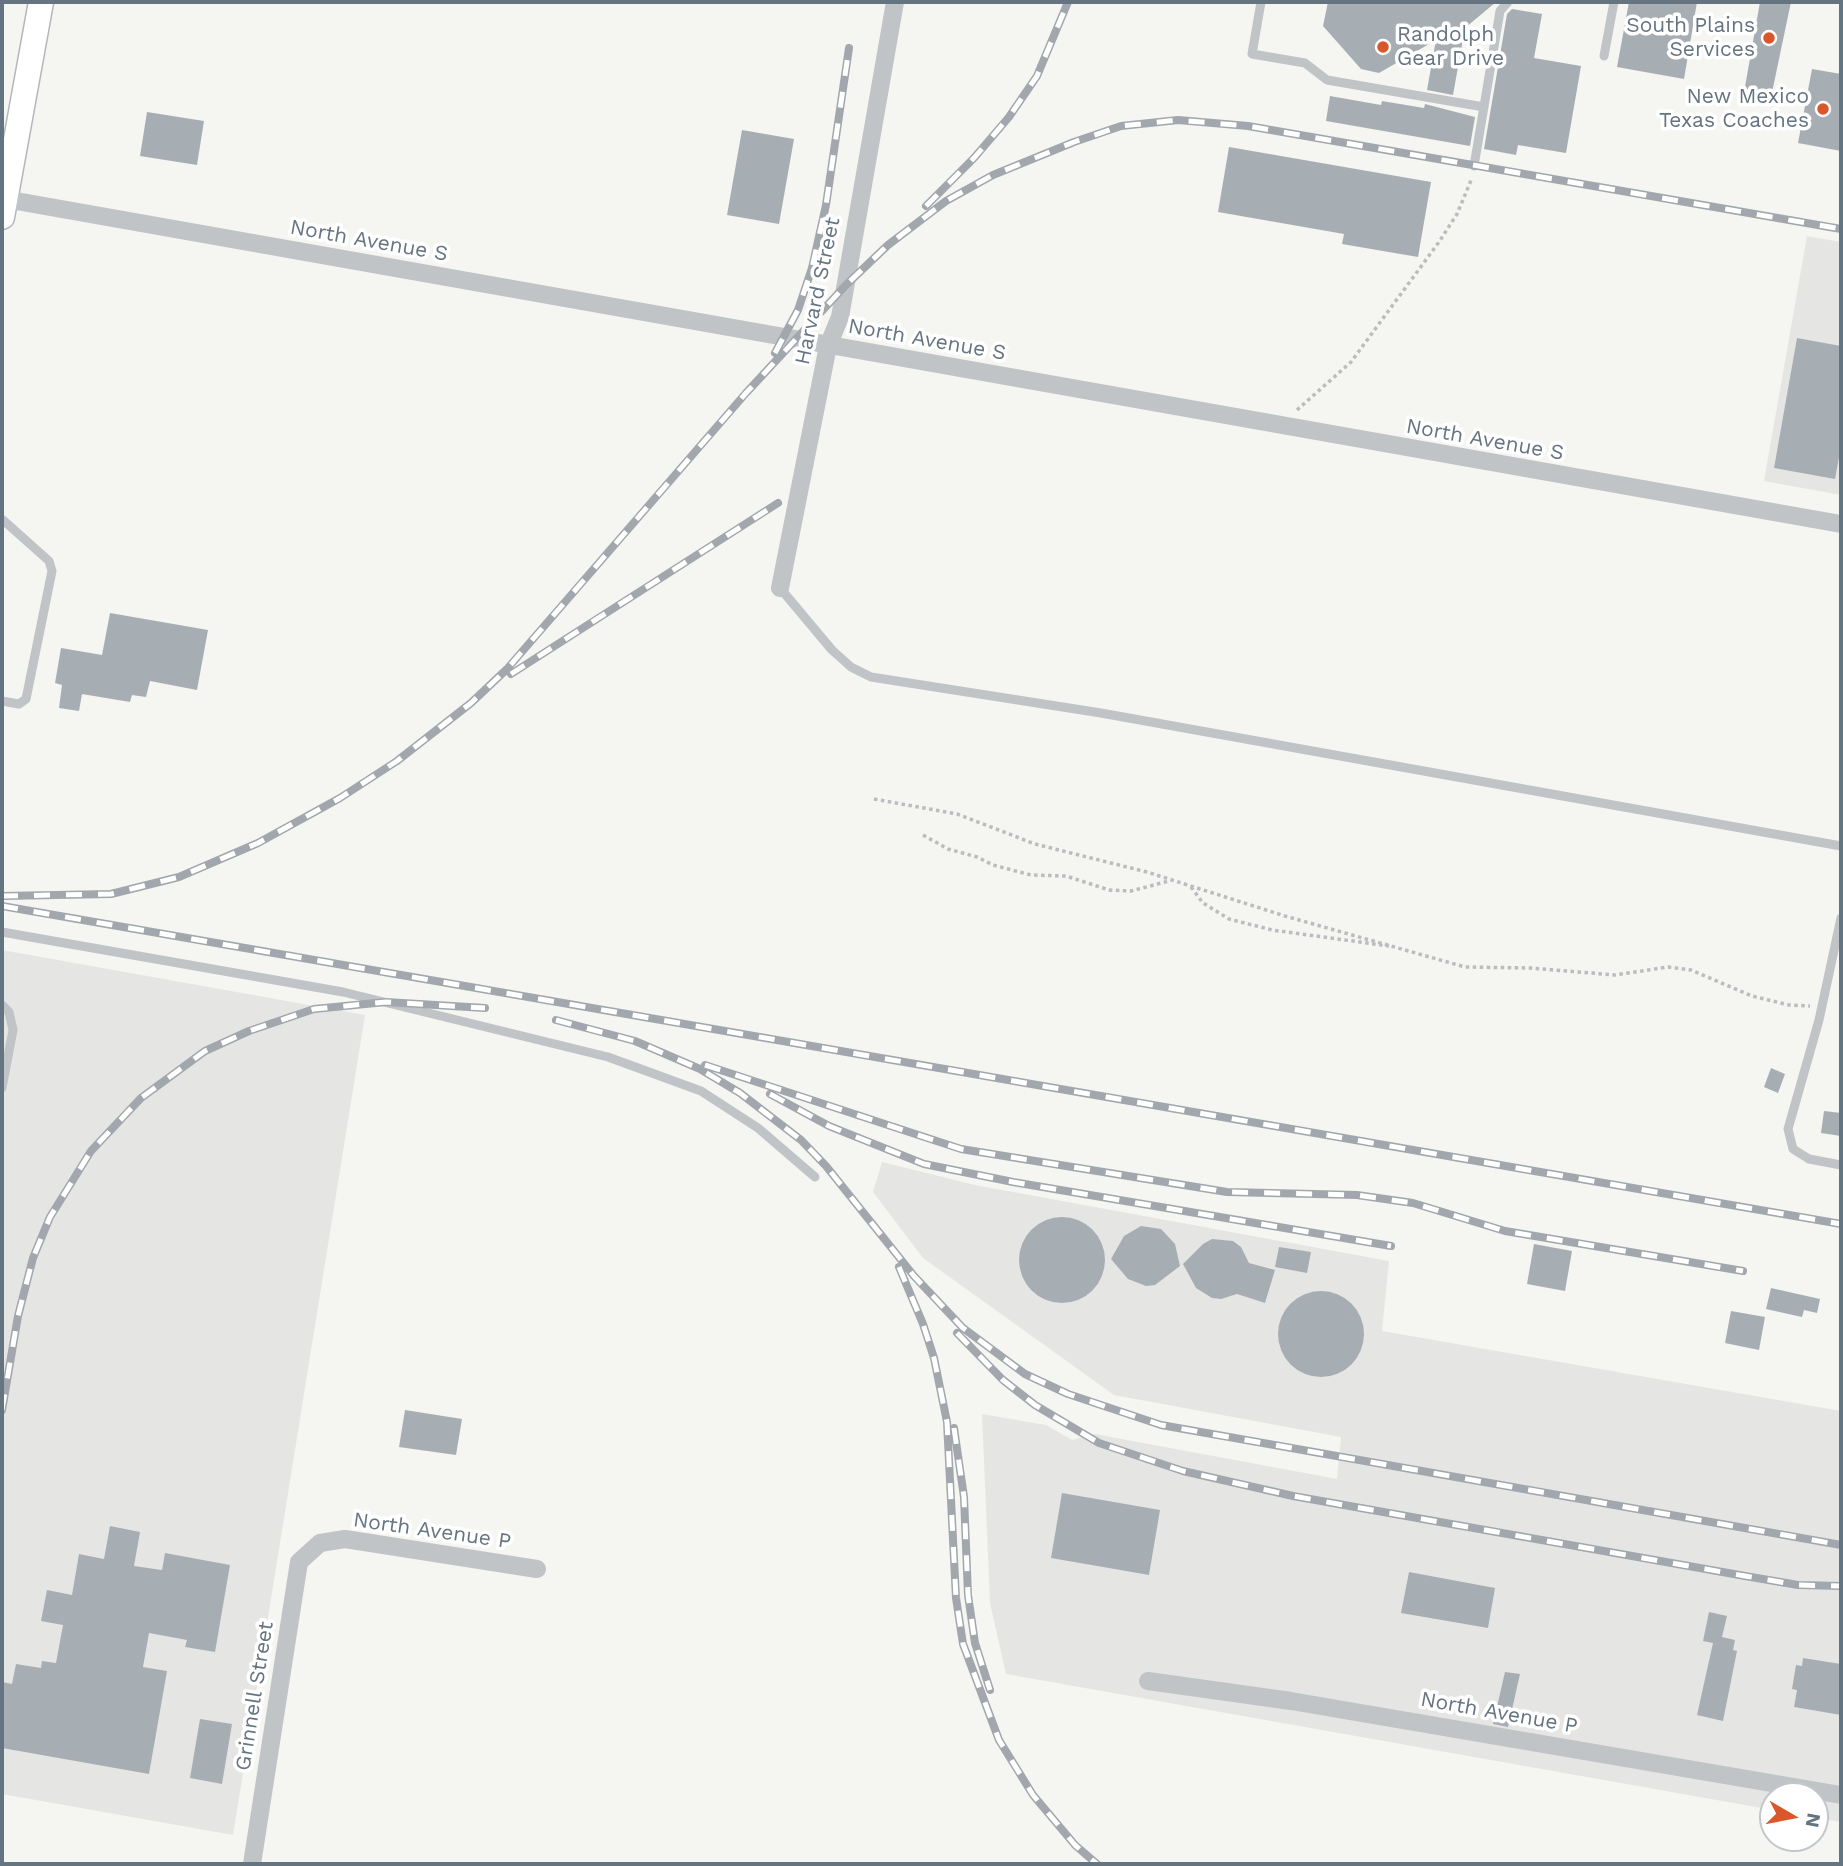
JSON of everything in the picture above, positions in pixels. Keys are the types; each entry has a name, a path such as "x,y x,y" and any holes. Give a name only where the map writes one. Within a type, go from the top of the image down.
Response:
{"main road":[{"path":"4,208 41,2"}],"street":[{"name":"Harvard Street","path":"780,588 828,345 839,317 846,285 895,2"},
{"name":"North Avenue S","path":"4,208 828,345 1841,524"},
{"name":"North Avenue P","path":"320,1543 345,1539 537,1569"},
{"name":"Grinnell Street","path":"252,1864 299,1562 320,1543"},
{"name":"North Avenue P","path":"1148,1681 1291,1701 1841,1795"}],"lane":[{"path":"1261,2 1252,54 1305,63 1327,80 1484,107"},
{"path":"1474,166 1500,11 1508,2"},
{"path":"1604,56 1614,2"},
{"path":"2,519 49,561 52,571 26,699 19,704 2,701"},
{"path":"780,588 832,650 851,667 871,677 1101,713 1841,846"},
{"path":"1841,918 1822,1007 1788,1129 1793,1149 1809,1159 1841,1165"},
{"path":"2,932 343,992 608,1057 701,1091 758,1129 815,1177"},
{"path":"2,1005 9,1012 13,1030 2,1088"}],"path":[{"path":"1276,426 1316,395 1351,362 1457,214 1474,166"},
{"path":"874,799 957,814 1035,844 1189,885 1285,916 1465,967 1530,968 1615,975 1644,969 1691,970 1752,996 1789,1005 1822,1007"},
{"path":"923,835 948,849 977,857 993,865 1031,875 1066,876 1109,890 1131,891 1171,880"},
{"path":"1189,885 1203,903 1229,919 1272,930 1402,947"}],"shaded area":[{"path":"1807,236 1841,242 1841,495 1764,481"},
{"path":"2,950 365,1015 233,1835 2,1794"},
{"path":"882,1162 975,1185 1389,1261 1382,1331 1841,1411 1841,1822 1829,1820 1829,1782 1759,1782 1759,1808 1006,1674 990,1603 982,1414 1046,1425 1072,1440 1095,1434 1337,1479 1341,1437 1114,1395 923,1258 873,1192"}],"building":[{"name":"Randolph Gear Drive","path":"1328,2 1496,2 1465,28 1453,95 1427,90 1436,40 1379,73 1361,69 1323,26"},
{"path":"1629,2 1697,2 1684,79 1617,67"},
{"name":"South Plains Services","path":"1760,2 1791,2 1770,102 1743,98"},
{"path":"1512,9 1542,14 1534,58 1581,66 1566,153 1518,145 1516,155 1484,149 1507,14"},
{"name":"New Mexico Texas Coaches","path":"1812,69 1841,74 1841,151 1798,143"},
{"path":"1330,96 1381,105 1382,101 1424,108 1425,104 1475,117 1470,146 1326,121"},
{"path":"147,112 204,121 197,165 140,156"},
{"path":"742,130 794,139 779,224 727,215"},
{"path":"1229,147 1431,182 1418,257 1342,244 1344,234 1218,212"},
{"path":"1797,338 1841,346 1841,447 1835,479 1774,468"},
{"path":"110,613 208,630 197,690 150,681 146,697 132,695 130,702 82,694 79,711 59,708 62,685 55,683 61,648 102,655"},
{"path":"1771,1068 1785,1074 1778,1093 1764,1087"},
{"path":"1824,1111 1841,1113 1841,1136 1821,1133"},
{"path":"1054,1217 1070,1217 1093,1229 1102,1243 1105,1260 1102,1277 1093,1291 1070,1303 1054,1303 1038,1296 1026,1284 1019,1268 1019,1252 1026,1236 1038,1224"},
{"path":"1141,1226 1161,1229 1175,1244 1180,1266 1155,1285 1146,1286 1128,1279 1111,1259 1124,1236"},
{"path":"1212,1239 1233,1241 1241,1247 1249,1263 1275,1270 1265,1303 1237,1294 1221,1299 1212,1298 1196,1288 1183,1264"},
{"path":"1534,1244 1572,1251 1565,1291 1527,1284"},
{"path":"1279,1247 1311,1252 1307,1273 1275,1267"},
{"path":"1771,1288 1820,1299 1817,1313 1804,1310 1802,1317 1766,1309"},
{"path":"1321,1291 1338,1294 1352,1303 1361,1317 1364,1334 1361,1351 1352,1365 1338,1374 1321,1377 1304,1374 1290,1365 1281,1351 1278,1334 1281,1317 1290,1303 1304,1294"},
{"path":"1731,1311 1765,1317 1759,1350 1725,1343"},
{"path":"405,1410 462,1419 456,1455 399,1447"},
{"path":"1062,1493 1160,1510 1149,1575 1051,1558"},
{"path":"110,1526 140,1532 134,1566 162,1570 165,1553 230,1565 215,1652 185,1647 187,1640 149,1633 143,1667 167,1671 149,1774 2,1748 2,1682 12,1684 16,1664 41,1668 42,1661 56,1663 63,1625 41,1621 47,1590 72,1595 79,1554 104,1559"},
{"path":"1409,1572 1495,1588 1488,1628 1401,1613"},
{"path":"1709,1612 1727,1616 1722,1637 1735,1640 1733,1650 1737,1651 1723,1721 1697,1715 1713,1643 1703,1641"},
{"path":"1803,1658 1841,1664 1841,1715 1794,1707 1797,1690 1792,1689 1796,1665 1802,1666"},
{"path":"1505,1672 1520,1674 1508,1727 1493,1724"},
{"path":"200,1719 232,1724 222,1784 190,1778"}],"railway":[{"path":"926,206 974,158 1009,117 1037,76 1068,2"},
{"path":"775,353 798,310 812,268 826,205 849,48"},
{"path":"2,896 111,894 179,877 258,843 340,798 397,761 471,703 507,669 746,393 846,285 888,245 946,201 993,175 1074,142 1121,126 1178,120 1248,126 1841,229"},
{"path":"511,674 778,503"},
{"path":"2,906 1841,1224"},
{"path":"2,1410 18,1316 33,1258 50,1217 91,1151 141,1098 205,1051 249,1031 314,1009 386,1002 485,1008"},
{"path":"556,1020 635,1041 700,1069 740,1093 801,1140 826,1166 914,1276 963,1328 1025,1374 1068,1394 1161,1425 1841,1545"},
{"path":"705,1065 961,1149 1227,1192 1357,1195 1413,1203 1505,1231 1743,1271"},
{"path":"770,1094 829,1126 924,1164 1013,1182 1391,1246"},
{"path":"899,1267 934,1358 947,1422 956,1598 963,1644 999,1740 1033,1795 1075,1845 1097,1864"},
{"path":"957,1333 1003,1380 1035,1405 1099,1443 1183,1471 1293,1496 1745,1576 1798,1585 1841,1586"},
{"path":"954,1428 964,1497 968,1595 975,1643 990,1690"}],"place":[{"name":"South Plains Services","path":"1769,38"},
{"name":"Randolph Gear Drive","path":"1383,47"},
{"name":"New Mexico Texas Coaches","path":"1823,109"}]}
